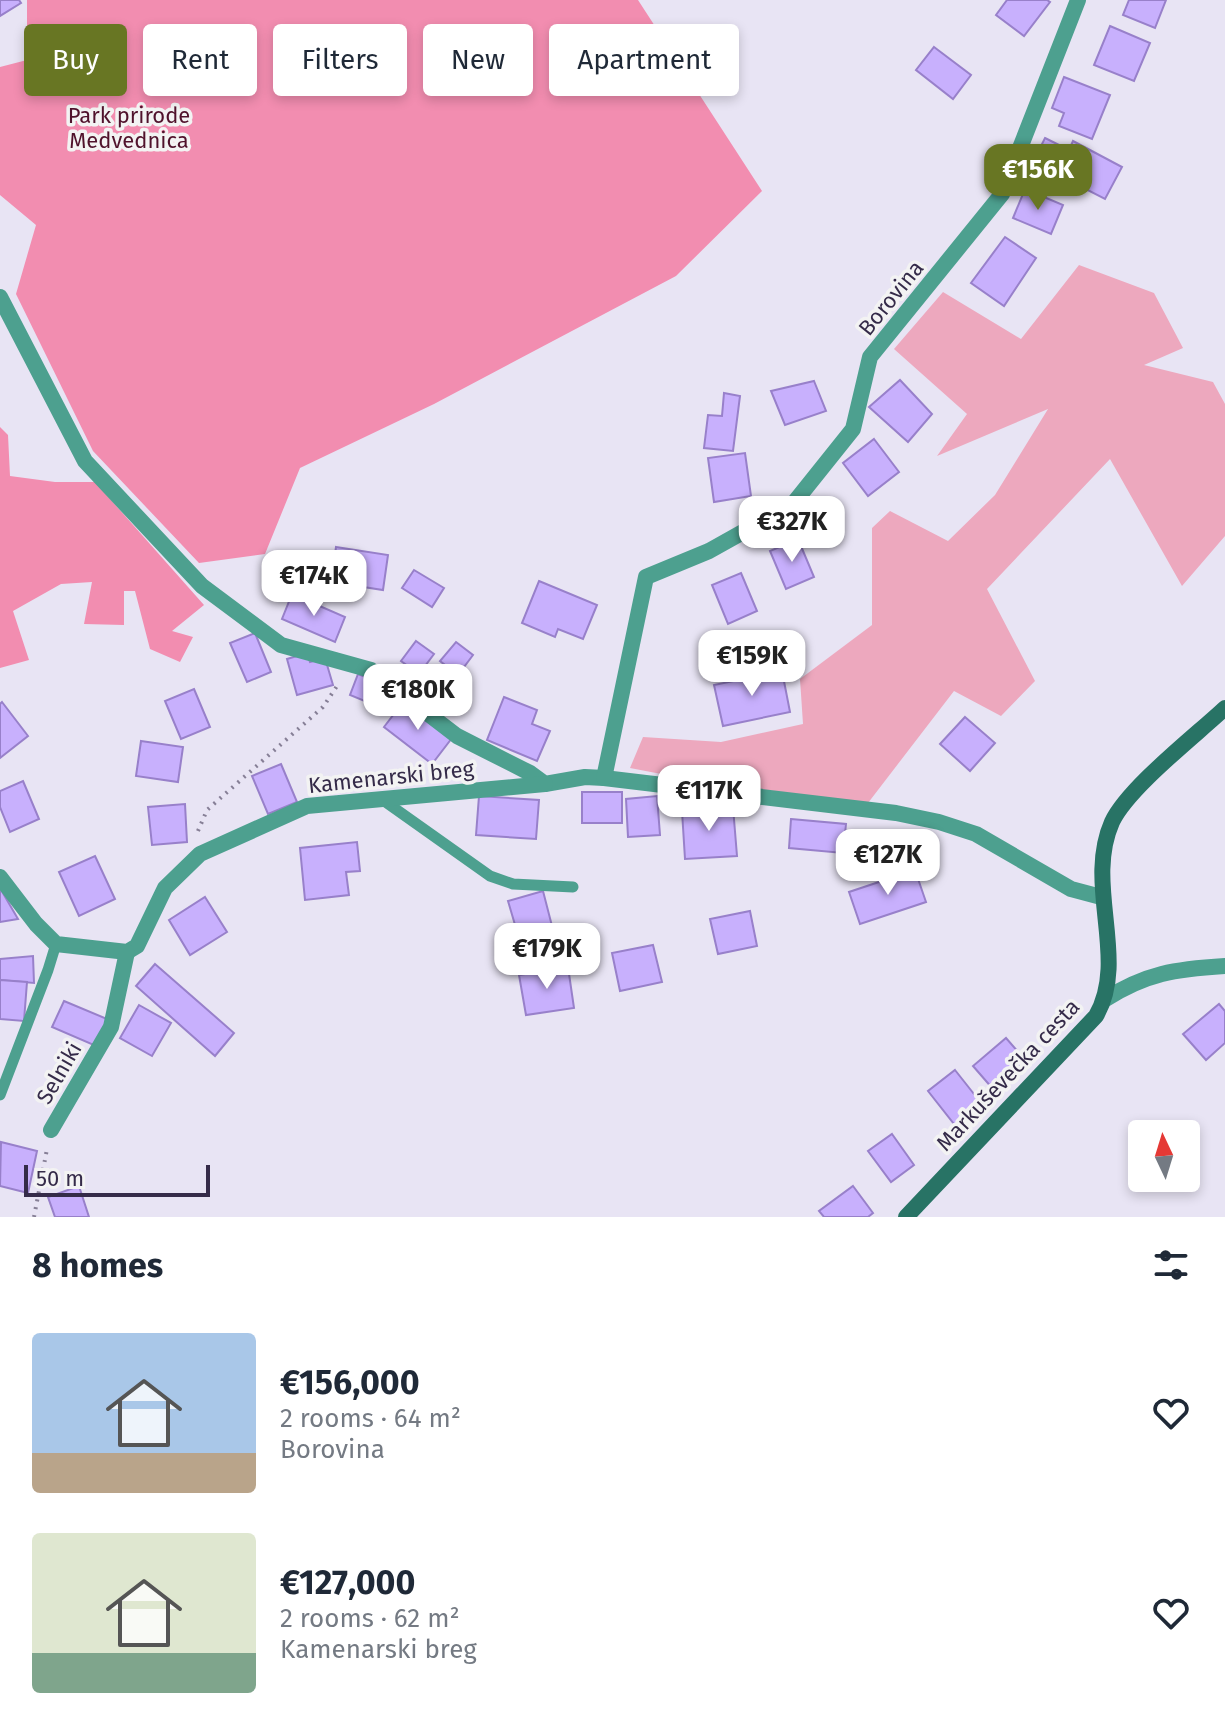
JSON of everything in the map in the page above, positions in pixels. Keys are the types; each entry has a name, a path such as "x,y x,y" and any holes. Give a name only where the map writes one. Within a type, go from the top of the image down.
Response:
{"main road":[{"name":"Markuševečka cesta","path":"906,1217 1083,1031 1104,1000 1108,977 1101,897 1103,849 1113,820 1130,796 1225,708"}],"street":[{"name":"Borovina","path":"604,778 646,577 709,551 793,504 853,429 870,357 1002,194 1078,0"},
{"name":"Kamenarski breg","path":"0,297 85,461 202,586 281,645 371,670 457,736 530,773 545,784"},
{"name":"Kamenarski breg","path":"127,952 137,946 165,888 200,854 307,806 545,784 585,777 896,813 939,822 976,834 1071,889 1101,897"},
{"path":"0,877 36,924 56,944 127,952"},
{"name":"Selniki","path":"51,1130 111,1027 127,952"},
{"path":"1104,1000 1127,985 1153,974 1225,966"}],"lane":[{"path":"380,798 490,876 513,884 573,887"},
{"path":"0,1095 56,944"}],"path":[{"path":"200,854 198,832 207,810 323,707 352,664"},
{"name":"Selniki","path":"34,1217 51,1130"}],"shaded area":[{"path":"1079,265 1154,293 1183,348 1144,365 1213,382 1225,404 1225,536 1182,586 1110,459 987,589 1035,681 1001,716 954,691 868,803 703,782 630,768 643,737 721,742 803,724 800,679 872,625 872,528 890,511 948,541 995,495 1048,409 937,456 967,414 894,349 943,292 1021,339"}],"green space":[{"name":"Park prirode Medvednica","path":"27,0 638,0 654,24 549,24 549,96 700,96 762,191 676,276 434,404 300,468 265,554 199,563 93,451 16,294 36,225 0,195 0,67 24,61 24,96 127,96 127,24 27,24"},
{"path":"0,427 8,435 10,476 55,482 95,482 204,605 172,631 193,637 180,662 150,649 135,591 124,591 124,625 84,624 92,582 61,584 13,611 29,660 0,668"}],"building":[{"path":"0,0 19,0 21,3 0,16"},
{"path":"1007,0 1050,2 1024,36 996,15"},
{"path":"1129,0 1166,0 1155,28 1123,15"},
{"path":"1110,26 1150,43 1134,81 1094,65"},
{"path":"934,47 971,75 953,99 916,70"},
{"path":"1064,77 1110,95 1092,139 1059,126 1064,113 1052,108"},
{"path":"1045,138 1069,150 1073,141 1122,167 1105,199 1033,162"},
{"path":"1025,189 1063,205 1051,234 1013,218"},
{"path":"1005,237 1036,258 1004,306 971,283"},
{"path":"900,380 932,414 908,442 869,407"},
{"path":"814,381 826,411 785,425 771,391"},
{"path":"724,393 740,396 733,451 704,448 708,415 722,416"},
{"path":"874,439 899,472 868,496 843,463"},
{"path":"745,453 751,496 714,502 708,458"},
{"path":"798,539 814,577 786,589 770,551"},
{"path":"336,547 388,555 383,590 331,582"},
{"path":"414,570 444,588 432,607 402,588"},
{"path":"741,573 757,611 728,624 712,585"},
{"path":"539,581 597,605 583,639 558,629 555,637 522,623"},
{"path":"292,594 345,617 335,642 282,619"},
{"path":"255,633 271,672 247,682 230,643"},
{"path":"416,641 434,654 419,674 401,661"},
{"path":"456,642 473,655 458,675 440,661"},
{"path":"307,653 310,662 325,658 333,685 297,695 287,659"},
{"path":"782,671 790,712 723,726 714,685"},
{"path":"358,674 393,688 384,709 350,695"},
{"path":"194,689 210,727 181,739 165,701"},
{"path":"504,697 537,710 532,724 550,731 537,761 487,740"},
{"path":"404,701 452,738 432,764 384,727"},
{"path":"2,702 28,736 0,758 0,704"},
{"path":"965,717 995,743 970,771 940,744"},
{"path":"141,741 183,747 178,782 136,776"},
{"path":"281,764 297,802 268,814 252,776"},
{"path":"23,781 39,819 10,832 0,807 0,791"},
{"path":"582,792 622,792 622,823 582,823"},
{"path":"479,796 539,800 536,839 476,835"},
{"path":"657,796 660,835 628,837 626,799"},
{"path":"185,804 187,842 152,845 148,807"},
{"path":"733,807 737,856 685,859 682,811"},
{"path":"791,819 846,824 843,853 789,848"},
{"path":"357,842 360,871 346,872 349,895 305,900 300,848"},
{"path":"95,856 115,899 79,916 59,872"},
{"path":"915,870 926,902 860,924 849,892"},
{"path":"0,888 18,919 0,922"},
{"path":"543,891 552,926 518,935 508,901"},
{"path":"205,897 227,932 190,955 169,920"},
{"path":"750,911 757,946 718,954 710,919"},
{"path":"653,945 662,982 620,991 612,953"},
{"path":"33,956 34,983 0,980 0,959"},
{"path":"155,964 234,1033 215,1056 136,986"},
{"path":"568,967 574,1008 526,1015 519,975"},
{"path":"0,980 27,982 24,1021 0,1019"},
{"path":"64,1001 107,1019 96,1046 52,1027"},
{"path":"1219,1004 1225,1011 1225,1043 1206,1060 1183,1034"},
{"path":"139,1005 171,1023 152,1056 120,1038"},
{"path":"1006,1038 1026,1061 993,1089 973,1066"},
{"path":"955,1070 985,1108 958,1129 928,1091"},
{"path":"892,1134 914,1165 891,1182 868,1151"},
{"path":"1,1142 37,1151 28,1193 0,1186"},
{"path":"79,1186 89,1217 55,1217 48,1197"},
{"path":"853,1186 873,1213 868,1217 824,1217 819,1211"}]}
